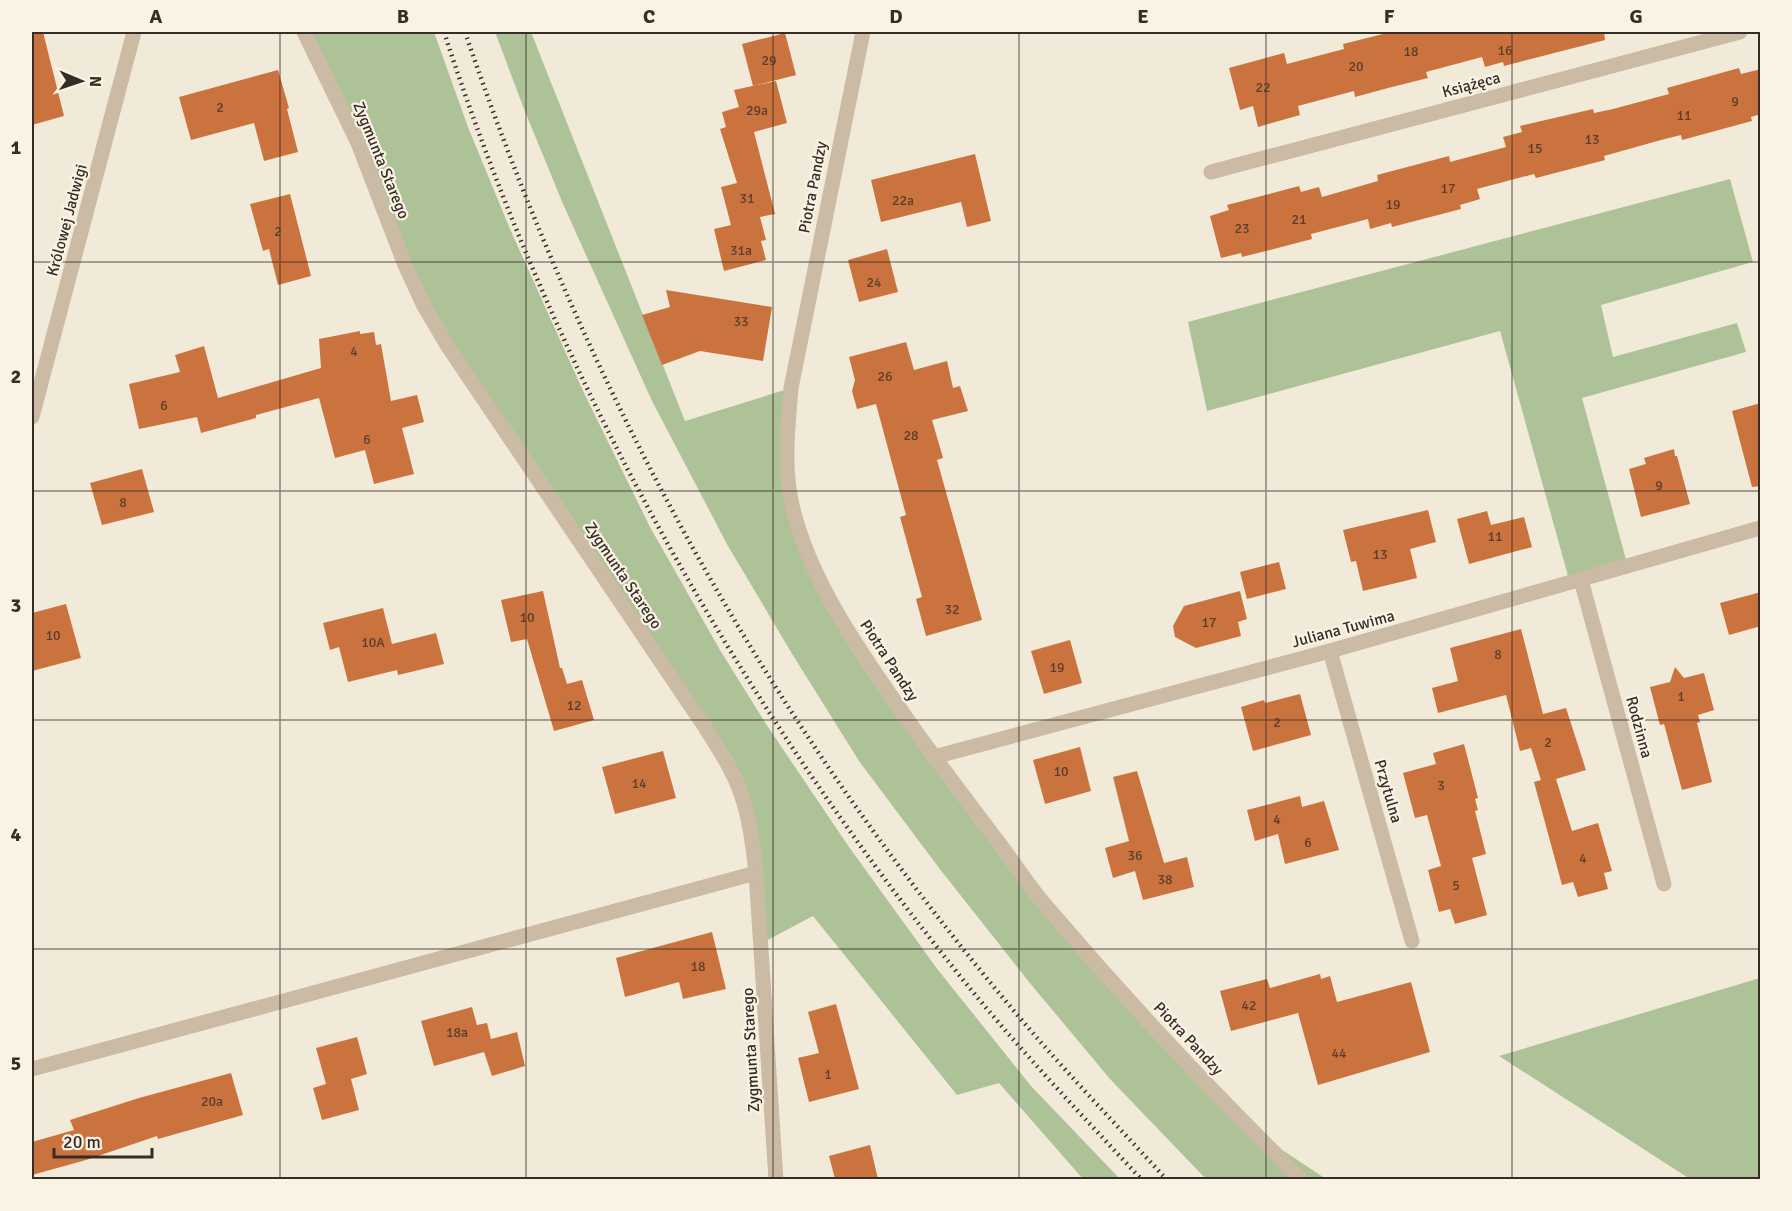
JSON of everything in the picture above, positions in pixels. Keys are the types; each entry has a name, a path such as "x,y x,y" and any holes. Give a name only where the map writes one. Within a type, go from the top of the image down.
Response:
{"street":[{"name":"Królowej Jadwigi","path":"32,417 134,32"},
{"name":"Zygmunta Starego","path":"304,32 358,143 405,266 424,306 447,345 727,761 741,793 749,823 756,873 776,1179"},
{"name":"Piotra Pandzy","path":"863,32 791,388 788,472 791,503 800,534 817,573 850,634 934,757 1045,904 1143,1015 1251,1129 1302,1179"},
{"name":"Książęca","path":"1211,172 1740,32"},
{"name":"Juliana Tuwima","path":"934,757 1330,651 1761,528"},
{"name":"Rodzinna","path":"1581,580 1664,884"},
{"name":"Przytulna","path":"1330,651 1413,941"},
{"path":"32,1069 756,873"}],"green space":[{"path":"304,32 434,32 468,127 510,229 584,393 650,527 720,650 766,724 849,847 938,970 1031,1086 1120,1179 1083,1179 999,1083 957,1095 813,916 762,943 741,793 447,345"},
{"path":"495,32 531,32 685,421 791,388 791,503 850,634 1045,904 1251,1129 1326,1179 1206,1179 1110,1079 1029,982 939,868 859,761 728,546 652,401 563,204"},
{"path":"1730,179 1753,262 1601,305 1613,357 1737,323 1746,352 1582,398 1628,567 1570,583 1500,331 1207,411 1188,322"},
{"path":"1760,978 1760,1179 1690,1179 1499,1056"}],"building":[{"path":"32,32 43,32 64,116 32,125"},
{"path":"1391,32 1604,32 1605,40 1504,66 1503,62 1485,67 1482,57 1426,72 1428,78 1355,97 1354,91 1298,106 1300,115 1258,127 1253,106 1240,110 1229,68 1284,53 1287,64 1344,49 1343,44"},
{"path":"785,33 796,75 753,86 742,44"},
{"path":"1739,68 1741,74 1761,69 1761,114 1751,117 1752,121 1682,140 1681,135 1661,140 1604,156 1605,160 1536,178 1534,174 1477,189 1480,199 1460,205 1461,209 1392,227 1391,223 1370,229 1368,219 1311,234 1312,239 1242,257 1241,253 1221,258 1210,216 1229,210 1227,205 1299,186 1301,192 1319,187 1322,197 1378,181 1377,175 1449,156 1450,162 1506,147 1503,137 1522,132 1520,126 1593,109 1594,113 1613,109 1669,94 1667,88"},
{"path":"278,70 298,152 264,161 254,123 191,140 179,97"},
{"path":"776,81 787,123 754,132 775,214 760,217 766,240 761,241 766,260 724,271 714,229 731,225 721,187 737,183 720,129 726,127 722,112 739,107 734,90"},
{"path":"975,154 991,221 967,227 961,202 881,222 871,180"},
{"path":"290,194 311,276 278,285 269,249 263,251 250,204"},
{"path":"887,249 898,292 859,302 848,260"},
{"path":"666,290 772,307 763,361 700,351 662,365 642,315 670,307"},
{"path":"360,331 360,334 374,332 376,345 381,344 391,401 417,395 424,422 402,428 414,474 374,484 365,450 335,458 319,398 201,433 197,417 139,429 129,384 180,372 175,355 204,346 218,398 321,368 319,339"},
{"path":"906,342 914,370 947,361 953,388 960,386 968,411 932,420 943,458 937,460 982,620 926,636 916,599 922,597 900,517 906,515 876,404 857,409 852,391 855,380 849,357"},
{"path":"1761,403 1761,486 1752,487 1732,411"},
{"path":"1674,449 1690,504 1641,517 1629,469 1646,464 1644,458"},
{"path":"142,469 154,512 102,525 90,483"},
{"path":"1428,510 1436,542 1410,549 1417,578 1363,591 1356,561 1351,562 1343,530"},
{"path":"1487,511 1491,525 1524,517 1532,547 1469,564 1457,519"},
{"path":"1279,562 1286,589 1247,599 1240,572"},
{"path":"543,591 560,668 562,668 567,684 582,680 594,720 554,731 527,639 511,642 501,600"},
{"path":"1240,591 1247,619 1238,622 1241,636 1196,648 1175,637 1173,626 1184,606"},
{"path":"1761,592 1761,626 1729,635 1720,603"},
{"path":"66,604 81,658 32,671 32,613"},
{"path":"383,608 392,644 436,633 444,664 398,675 397,670 348,682 339,647 330,650 323,623"},
{"path":"1521,629 1543,714 1566,708 1586,770 1556,779 1572,831 1598,823 1612,871 1604,873 1608,889 1578,897 1573,882 1562,885 1534,782 1541,780 1531,748 1520,751 1506,695 1438,713 1432,688 1458,681 1450,648"},
{"path":"1070,640 1082,683 1044,694 1031,651"},
{"path":"1675,667 1684,678 1704,673 1714,710 1698,715 1700,722 1697,723 1712,782 1682,790 1664,724 1660,725 1650,687 1670,682"},
{"path":"1300,694 1311,735 1253,751 1241,707 1264,700 1265,703"},
{"path":"1464,744 1478,798 1475,799 1478,810 1475,811 1486,854 1472,858 1487,915 1455,924 1450,909 1439,912 1428,870 1441,866 1427,815 1415,818 1403,773 1436,764 1433,753"},
{"path":"1080,747 1091,791 1045,804 1033,760"},
{"path":"663,751 676,798 615,814 602,767"},
{"path":"1137,771 1164,863 1187,857 1194,887 1143,900 1135,871 1113,878 1105,848 1129,841 1113,777"},
{"path":"1300,796 1302,807 1324,801 1339,850 1285,864 1278,834 1255,841 1247,810"},
{"path":"712,932 726,989 683,999 679,982 625,997 616,958"},
{"path":"1320,974 1321,979 1330,976 1337,1002 1411,982 1430,1052 1318,1085 1298,1013 1231,1031 1220,991 1267,979 1270,988"},
{"path":"836,1004 859,1089 809,1102 798,1058 819,1053 808,1012"},
{"path":"472,1007 477,1025 487,1023 491,1039 517,1032 525,1066 492,1076 484,1052 434,1066 421,1021"},
{"path":"357,1037 367,1074 351,1079 359,1110 322,1120 313,1088 326,1084 316,1048"},
{"path":"231,1073 243,1115 158,1139 157,1136 32,1175 32,1142 74,1130 70,1120"},
{"path":"870,1145 878,1179 835,1179 829,1156"}],"railway":[{"path":"444,32 489,159 539,284 595,406 657,525 724,641 797,754 874,864 956,971 1023,1051 1142,1180"},
{"path":"465,32 505,144 598,364 651,471 708,575 770,678 835,777 953,937 1038,1039 1167,1180"}]}
